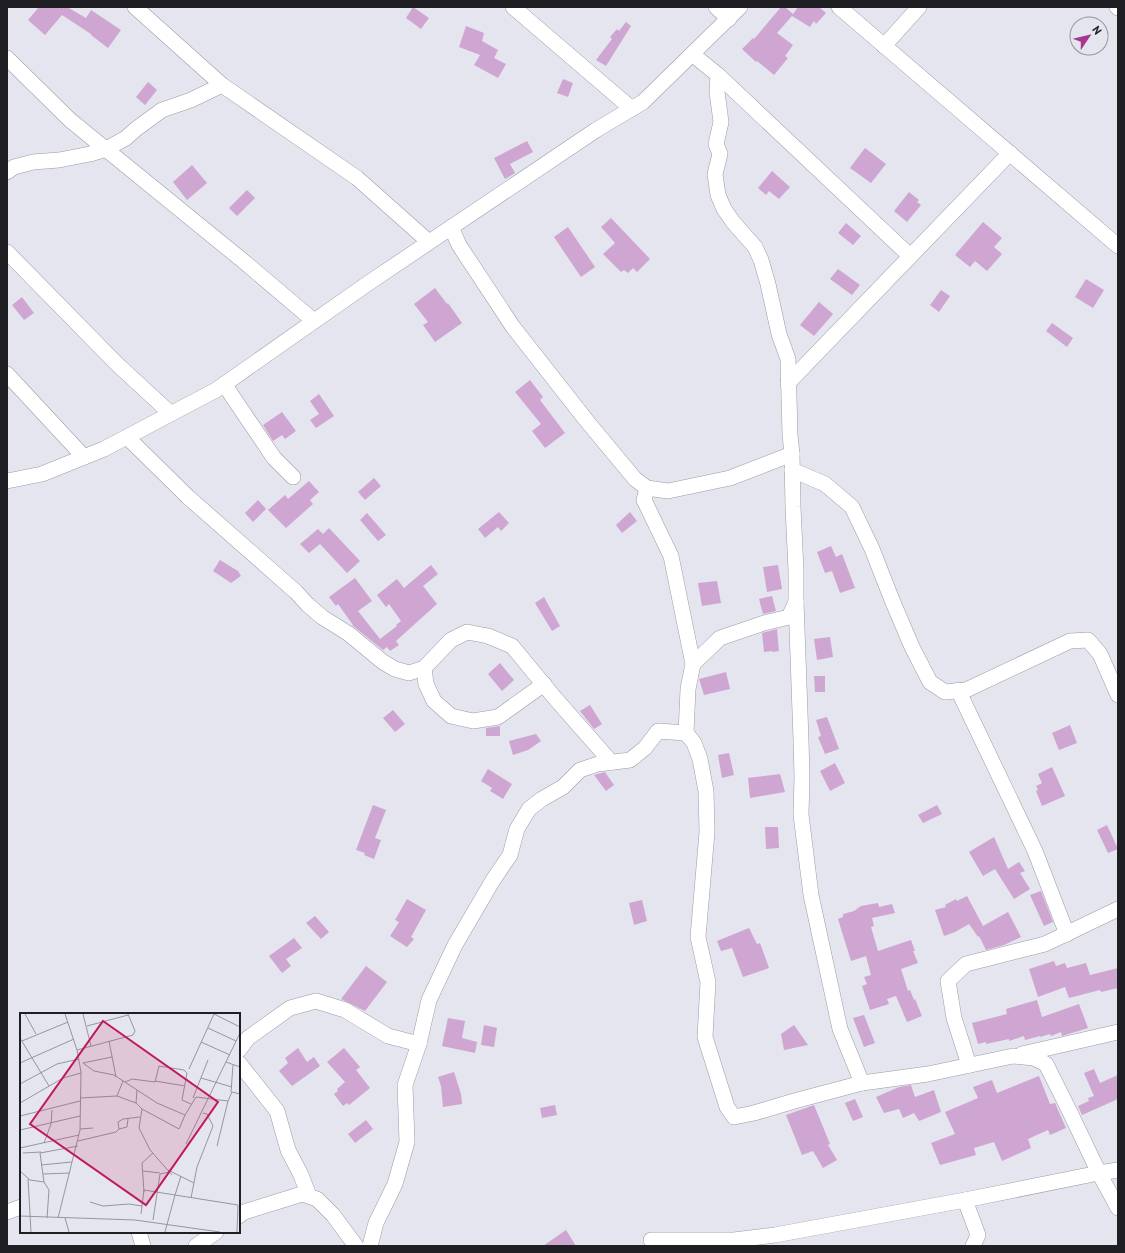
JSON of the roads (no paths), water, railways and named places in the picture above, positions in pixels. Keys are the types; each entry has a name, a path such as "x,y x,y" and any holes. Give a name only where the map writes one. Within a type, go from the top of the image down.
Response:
{"street":[{"path":"135,7 222,85 357,178 429,242"},
{"path":"513,7 632,108"},
{"path":"716,7 729,19"},
{"path":"7,481 42,474 104,449 216,390 451,227 596,130 643,102 740,7"},
{"path":"839,7 1118,246"},
{"path":"884,46 919,7"},
{"path":"692,54 718,75 910,256"},
{"path":"7,58 70,120 314,321"},
{"path":"718,75 717,92 721,122 716,144 720,154 715,174 718,195 732,222 755,247 761,260 779,334 788,359 802,770 800,815 810,888 840,1028 862,1083"},
{"path":"7,172 14,167 33,162 59,160 90,154 106,149 126,138 162,110 192,100 222,85"},
{"path":"788,383 1010,153"},
{"path":"451,227 459,245 513,327 586,420 635,479 647,488 668,491 730,478 792,454"},
{"path":"7,252 117,364 170,413"},
{"path":"7,374 84,457"},
{"path":"224,384 274,458 293,477"},
{"path":"127,437 188,497 296,592 308,605 383,662 395,669 409,673 424,668 451,640 467,632 488,636 512,646 611,762"},
{"path":"792,470 825,484 852,507 872,549 912,647 930,682 945,692 966,690 1070,641 1088,640 1100,654 1118,695"},
{"path":"647,488 644,500 671,556 693,664 688,689 686,733 694,743 700,759 706,791 707,832 698,937 708,982 705,1037 727,1107 734,1117 754,1113 862,1083 928,1074 1118,1032"},
{"path":"693,664 720,638 764,623 789,617 796,601"},
{"path":"424,668 426,684 434,701 451,716 473,721 498,717 544,684"},
{"path":"958,690 1035,851 1067,934"},
{"path":"240,1215 244,1212 302,1194 317,1199 332,1215 367,1245 395,1184 407,1142 405,1085 419,1044 429,1000 455,945 493,880 510,855 517,830 529,809 542,799 563,787 580,770 598,764 630,760 645,748 658,731 686,733"},
{"path":"969,1065 954,1018 948,981 966,964 1045,944 1118,909"},
{"path":"240,1049 248,1038 290,1008 316,1001 346,1010 388,1036 419,1044"},
{"path":"1013,1056 1034,1058 1046,1064 1099,1173 1118,1208"},
{"path":"240,1064 277,1111 288,1150 301,1175 309,1196"},
{"path":"651,1240 734,1240 775,1234 965,1200 1118,1170"},
{"path":"965,1200 978,1235 973,1246"},
{"path":"7,1212 20,1207"},
{"path":"139,1233 143,1246"},
{"path":"196,1246 215,1233"}]}
